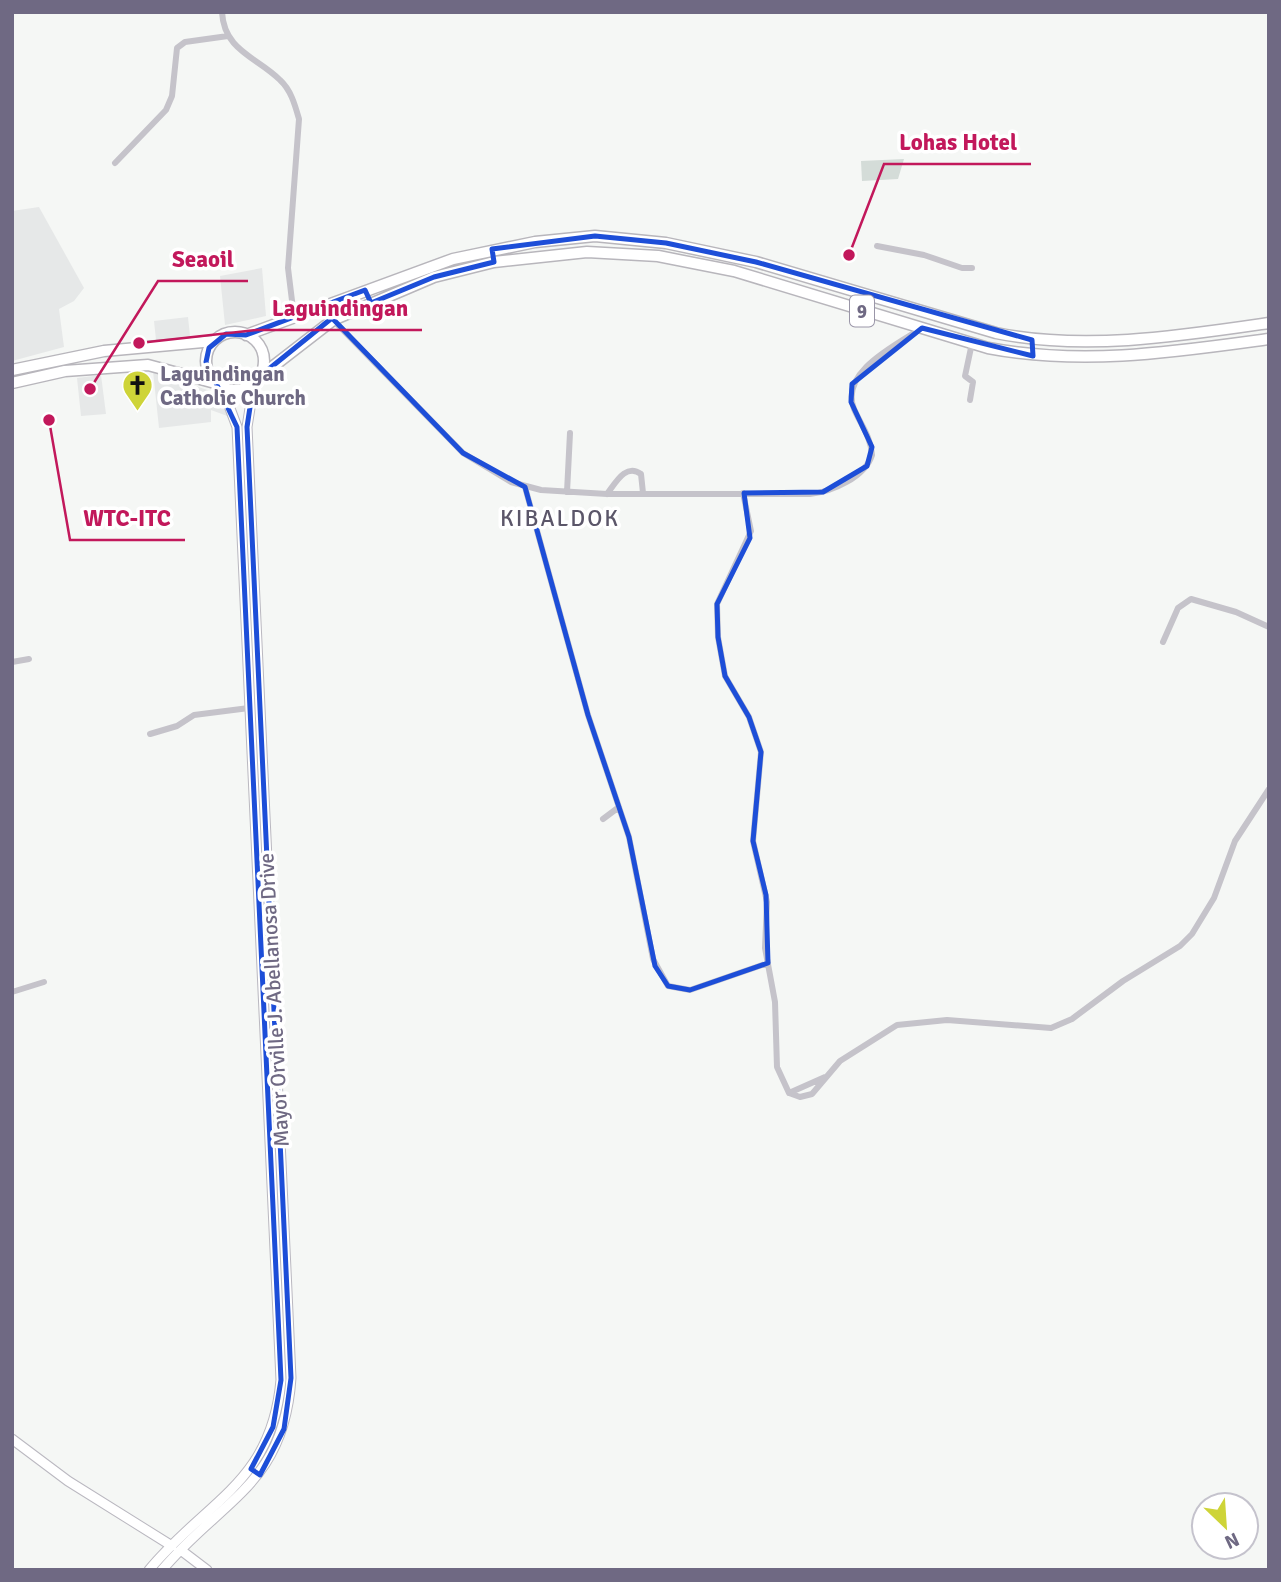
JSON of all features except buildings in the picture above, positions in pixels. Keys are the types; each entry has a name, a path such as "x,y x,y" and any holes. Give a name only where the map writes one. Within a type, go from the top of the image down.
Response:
{"highway":[{"name":"9","path":"12,370 104,351 214,341 226,334 246,335 365,290 492,249 595,236 666,243 756,262 996,333 1032,340 1169,336 1269,323"},
{"path":"492,249 494,262"},
{"name":"9","path":"256,380 333,320 434,276 494,262 587,252 658,256 734,271 972,343 1033,356 1170,353 1269,339"},
{"path":"365,290 371,303"},
{"path":"12,383 65,371 148,365 242,389 256,380 263,366 263,354 257,342 246,335"},
{"path":"1032,340 1033,356"},
{"path":"214,341 206,362 219,385"}],"main road":[{"name":"Mayor Orville J. Abellanosa Drive","path":"162,1570 255,1472 284,1429 291,1378 247,427 256,380"},
{"name":"Mayor Orville J. Abellanosa Drive","path":"149,1570 255,1472 273,1427 281,1380 237,427 219,385"},
{"path":"12,1439 75,1486 172,1546"},
{"path":"182,1551 207,1570"}],"street":[{"path":"222,12 228,36 238,50 280,79 294,102 299,119 288,268 294,318"},
{"path":"115,163 166,110 172,96 177,48 185,42 228,36"},
{"path":"877,246 925,255 961,268 972,268"},
{"path":"333,320 463,453 496,475 525,487 607,494 823,492 862,470 870,461 872,447 851,402 852,384 860,373 922,328"},
{"path":"970,400 973,382 965,376 972,343"},
{"path":"567,492 570,433"},
{"path":"607,494 625,472 631,470 642,474 643,493"},
{"path":"525,487 588,715 633,855 653,959 668,986 690,990 768,963"},
{"path":"743,493 751,531 717,604 718,637 725,676 750,717 761,752 753,841 766,895 768,963 775,1002 777,1067 789,1093 807,1097 817,1090 840,1060 897,1025 947,1020 1051,1028 1082,1013 1115,986 1180,946 1192,934 1214,898 1240,832 1269,789"},
{"path":"1163,642 1178,608 1191,599 1236,612 1269,626"},
{"path":"12,663 29,659"},
{"path":"150,734 169,729 194,715 249,708"},
{"path":"603,819 619,807"},
{"path":"12,992 44,982"}],"highlighted area":[{"path":"595,236 666,243 756,262 1032,340 1033,356 922,328 852,384 851,402 872,447 867,466 823,492 744,493 750,538 717,604 718,637 725,676 749,717 761,752 753,841 766,895 768,963 690,990 668,986 655,966 629,837 588,715 525,487 463,453 332,318 254,381 247,427 291,1378 284,1429 260,1475 251,1469 273,1427 281,1380 237,427 206,362 209,348 226,334 246,335 365,290 371,303 434,277 494,262 492,249"}],"shaded area":[{"path":"904,159 898,179 862,181 861,161"},
{"path":"39,207 84,288 74,301 59,309 64,347 12,361 12,211"},
{"path":"262,268 266,316 225,325 220,276"},
{"path":"188,317 190,336 156,340 154,321"},
{"path":"153,371 213,392 230,417 211,410 211,422 159,428"},
{"path":"101,375 106,414 81,416 77,378"}],"place":[{"name":"Lohas Hotel","path":"849,255"},
{"name":"Laguindingan","path":"139,343"},
{"name":"Seaoil","path":"90,389"},
{"name":"Laguindingan Catholic Church","path":"137,413"},
{"name":"WTC-ITC","path":"49,420"}],"district":[{"name":"KIBALDOK","path":"560,518"}]}
